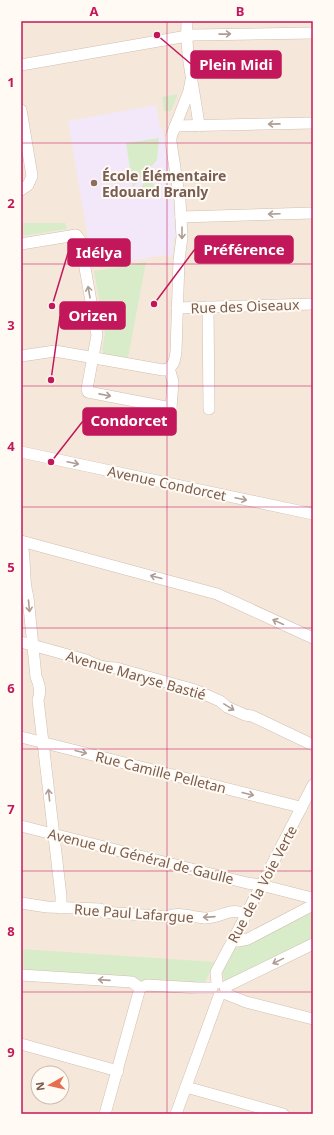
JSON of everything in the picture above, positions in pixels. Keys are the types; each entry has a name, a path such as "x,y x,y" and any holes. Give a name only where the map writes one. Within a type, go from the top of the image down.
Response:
{"street":[{"path":"21,356 55,351 162,370 169,368 173,363 175,358 179,260 182,237 179,193 171,137 190,91 191,80 186,36 187,21"},
{"path":"21,65 186,36 313,33"},
{"path":"191,80 195,91 199,126"},
{"path":"21,110 32,176 28,185 21,190"},
{"path":"175,126 313,123"},
{"path":"181,217 313,213"},
{"path":"21,244 76,235 80,240 97,335 86,389 88,392 171,408"},
{"name":"Rue des Oiseaux","path":"177,308 313,304"},
{"path":"208,307 209,409"},
{"path":"169,368 173,382 170,430"},
{"name":"Avenue Condorcet","path":"21,452 313,514"},
{"path":"62,908 38,700 40,694 39,684 36,677 21,541 218,594 313,638"},
{"name":"Avenue Maryse Bastié","path":"21,643 86,660 105,668 116,668 195,690 220,701 227,707 245,715 252,716 313,745"},
{"name":"Rue Camille Pelletan","path":"21,737 301,809"},
{"name":"Rue de la Voie Verte","path":"176,1114 220,990 216,972 313,785"},
{"name":"Avenue du Général de Gaulle","path":"21,826 312,898 313,901"},
{"name":"Rue Paul Lafargue","path":"21,903 32,906 100,909 104,912 167,917 172,914 207,918 236,911 246,914"},
{"path":"233,940 238,941 248,939 313,905"},
{"path":"220,990 313,944"},
{"path":"21,975 132,982 140,988"},
{"path":"140,988 147,985 220,990 246,1002 313,1019"},
{"path":"105,1114 140,988"},
{"path":"21,1044 118,1071"},
{"path":"186,1087 283,1114"}],"shaded area":[{"path":"21,21 313,21 313,1114 21,1114"},
{"path":"156,105 160,127 162,127 173,200 176,237 174,237 172,257 163,255 93,267 68,121"}],"green space":[{"path":"178,94 171,111 164,111 162,97"},
{"path":"159,138 157,160 133,187 126,143"},
{"path":"152,176 155,192 138,193 143,184"},
{"path":"21,223 65,223 67,229 21,236"},
{"path":"146,262 128,358 104,354 102,349 105,334 94,271"},
{"path":"313,910 313,941 227,981 224,979 222,971 232,950"},
{"path":"21,949 215,962 203,986 21,972"}],"place":[{"name":"Plein Midi","path":"157,35"},
{"name":"École Élémentaire Edouard Branly","path":"94,183"},
{"name":"Préférence","path":"154,304"},
{"name":"Idélya","path":"52,306"},
{"name":"Orizen","path":"51,380"},
{"name":"Condorcet","path":"51,462"}]}
